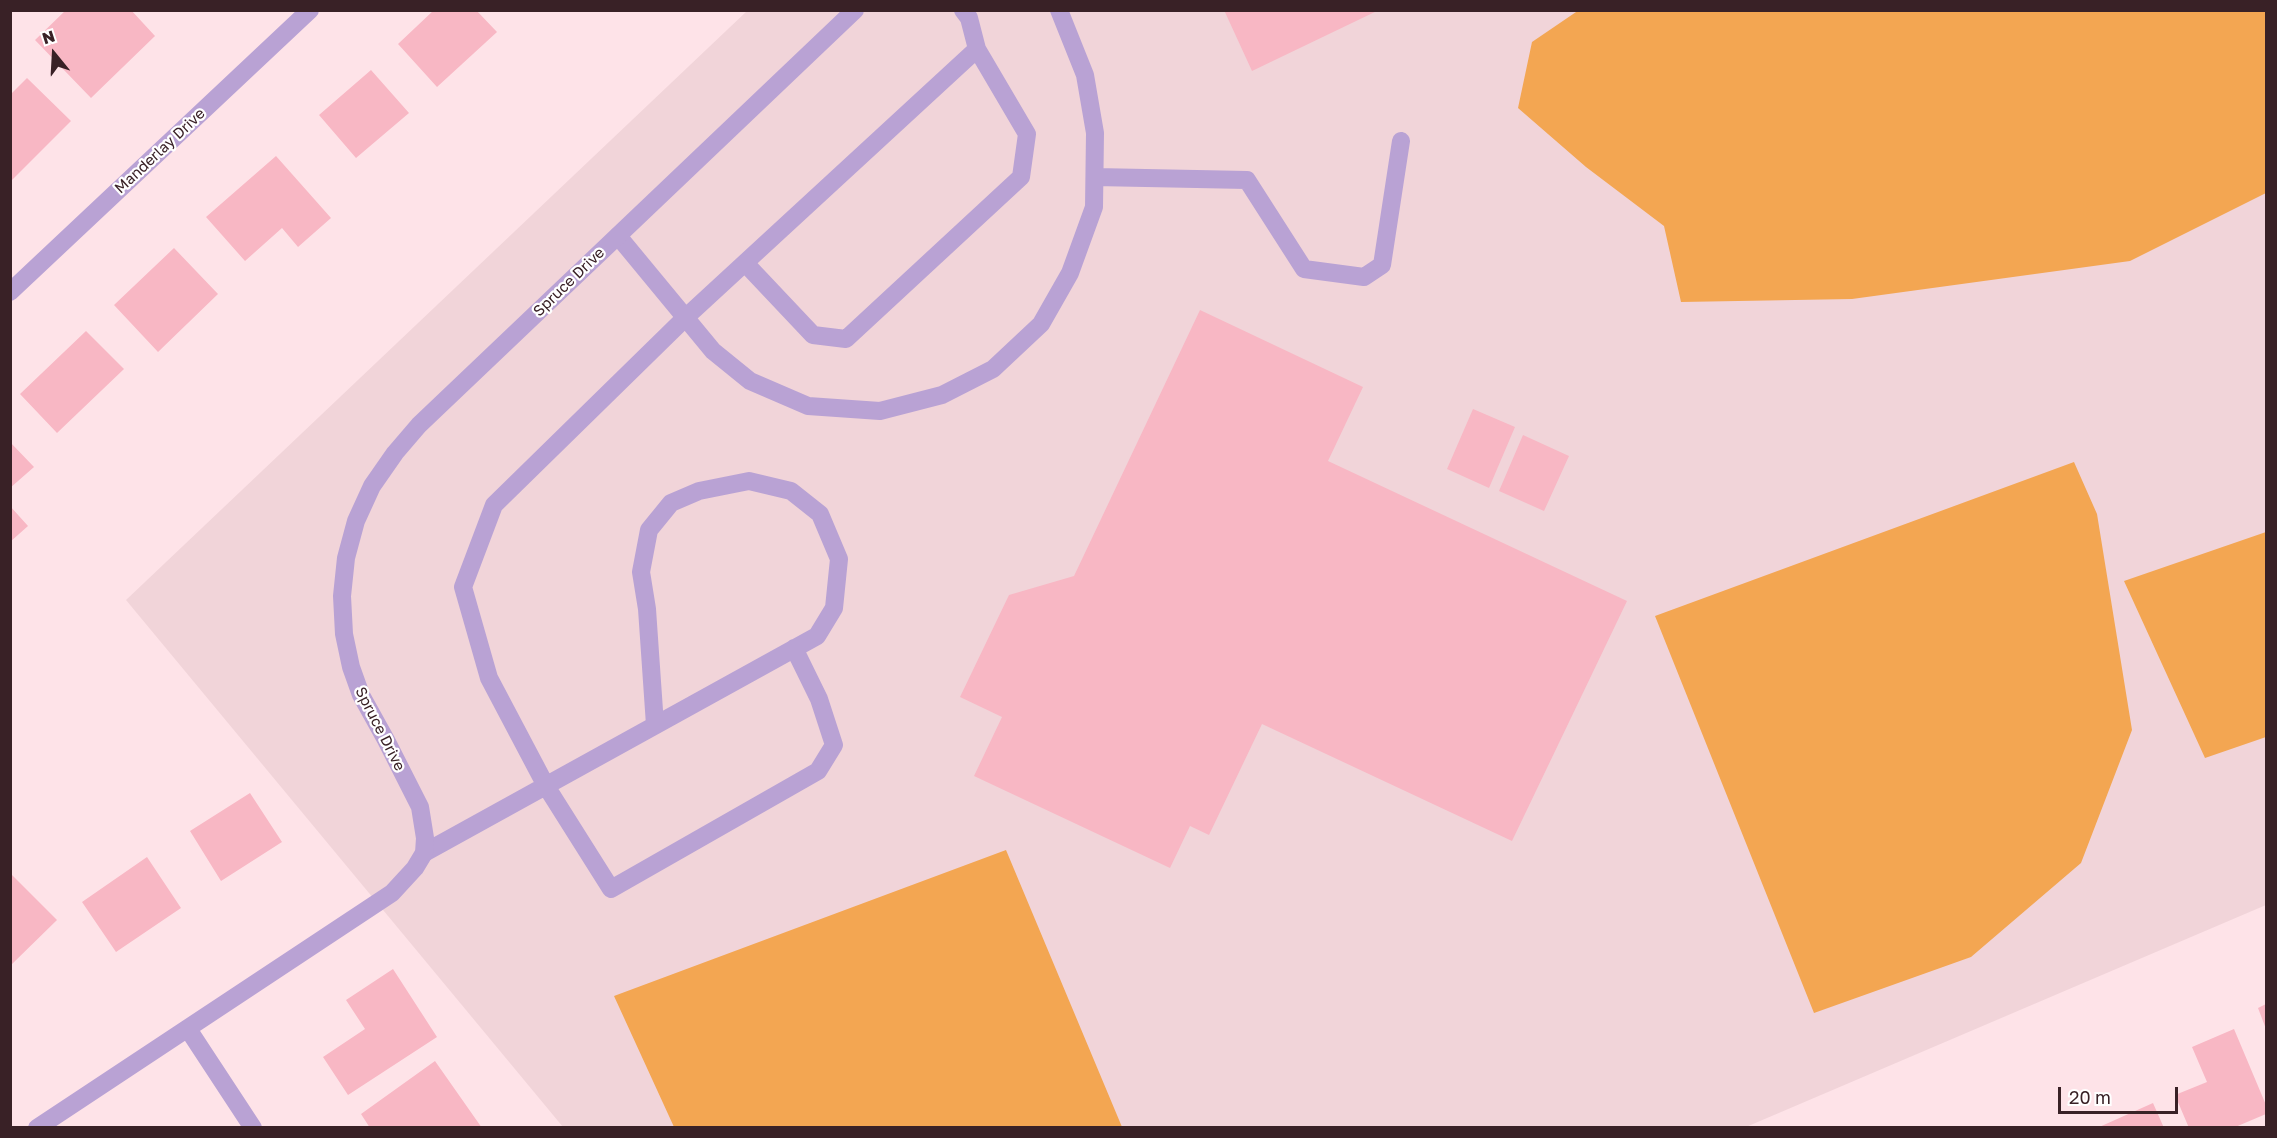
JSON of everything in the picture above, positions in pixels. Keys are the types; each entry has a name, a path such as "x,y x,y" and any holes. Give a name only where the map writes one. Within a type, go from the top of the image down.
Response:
{"street":[{"name":"Manderlay Drive","path":"10,292 310,10"},
{"name":"Spruce Drive","path":"424,852 425,838 420,807 361,695 351,667 344,634 342,596 346,558 356,521 372,486 395,453 419,426 855,10"},
{"path":"744,263 813,335 846,339 1021,177 1027,134 977,49 969,18 963,10"},
{"path":"618,236 712,351 750,381 808,405 880,411 942,395 993,369 1041,324 1070,273 1094,207 1095,133 1085,75 1059,10"},
{"path":"794,648 819,699 834,745 818,771 611,889 546,786 489,678 463,587 494,506 685,318 977,49"},
{"path":"1095,177 1247,180 1304,269 1364,276 1382,265 1401,141"},
{"path":"37,1128 393,893 415,868 424,852 817,636 834,608 838,559 820,514 791,491 749,481 699,490 671,503 649,530 641,572 647,609 655,725"},
{"path":"188,1029 254,1128"}],"shaded area":[{"path":"1579,10 2266,11 2266,193 2130,261 1852,299 1681,302 1664,226 1586,167 1518,108 1532,42"},
{"path":"747,11 2266,11 2266,905 1746,1127 563,1127 126,600"},
{"path":"2074,462 2097,514 2132,730 2081,863 1971,957 1814,1013 1655,616"},
{"path":"2266,532 2266,737 2205,758 2124,581"},
{"path":"1006,850 1122,1127 674,1127 614,996"}],"building":[{"path":"66,10 131,10 155,36 91,98 35,40"},
{"path":"434,10 476,10 497,32 437,87 398,44"},
{"path":"1224,10 1379,10 1252,71"},
{"path":"371,70 409,113 356,158 319,115"},
{"path":"27,78 71,121 10,182 10,95"},
{"path":"276,156 331,218 298,247 282,228 245,261 206,217"},
{"path":"174,248 218,294 158,352 114,305"},
{"path":"1200,310 1363,387 1328,461 1627,601 1512,841 1262,724 1209,835 1190,826 1170,868 974,776 1002,717 960,697 1009,595 1074,576"},
{"path":"86,331 124,369 57,433 20,394"},
{"path":"1473,409 1515,427 1489,488 1447,469"},
{"path":"1523,435 1569,456 1544,511 1499,491"},
{"path":"10,442 34,467 10,488"},
{"path":"10,506 28,526 10,542"},
{"path":"250,793 282,842 221,881 190,831"},
{"path":"147,857 181,908 116,952 82,902"},
{"path":"10,873 57,920 10,966"},
{"path":"393,969 437,1037 348,1095 323,1057 365,1029 346,1000"},
{"path":"2266,1004 2266,1029 2258,1008"},
{"path":"2234,1029 2266,1105 2266,1114 2233,1128 2189,1128 2175,1095 2207,1082 2192,1047"},
{"path":"435,1061 482,1128 370,1128 361,1114"},
{"path":"2153,1103 2164,1128 2097,1128"}]}
